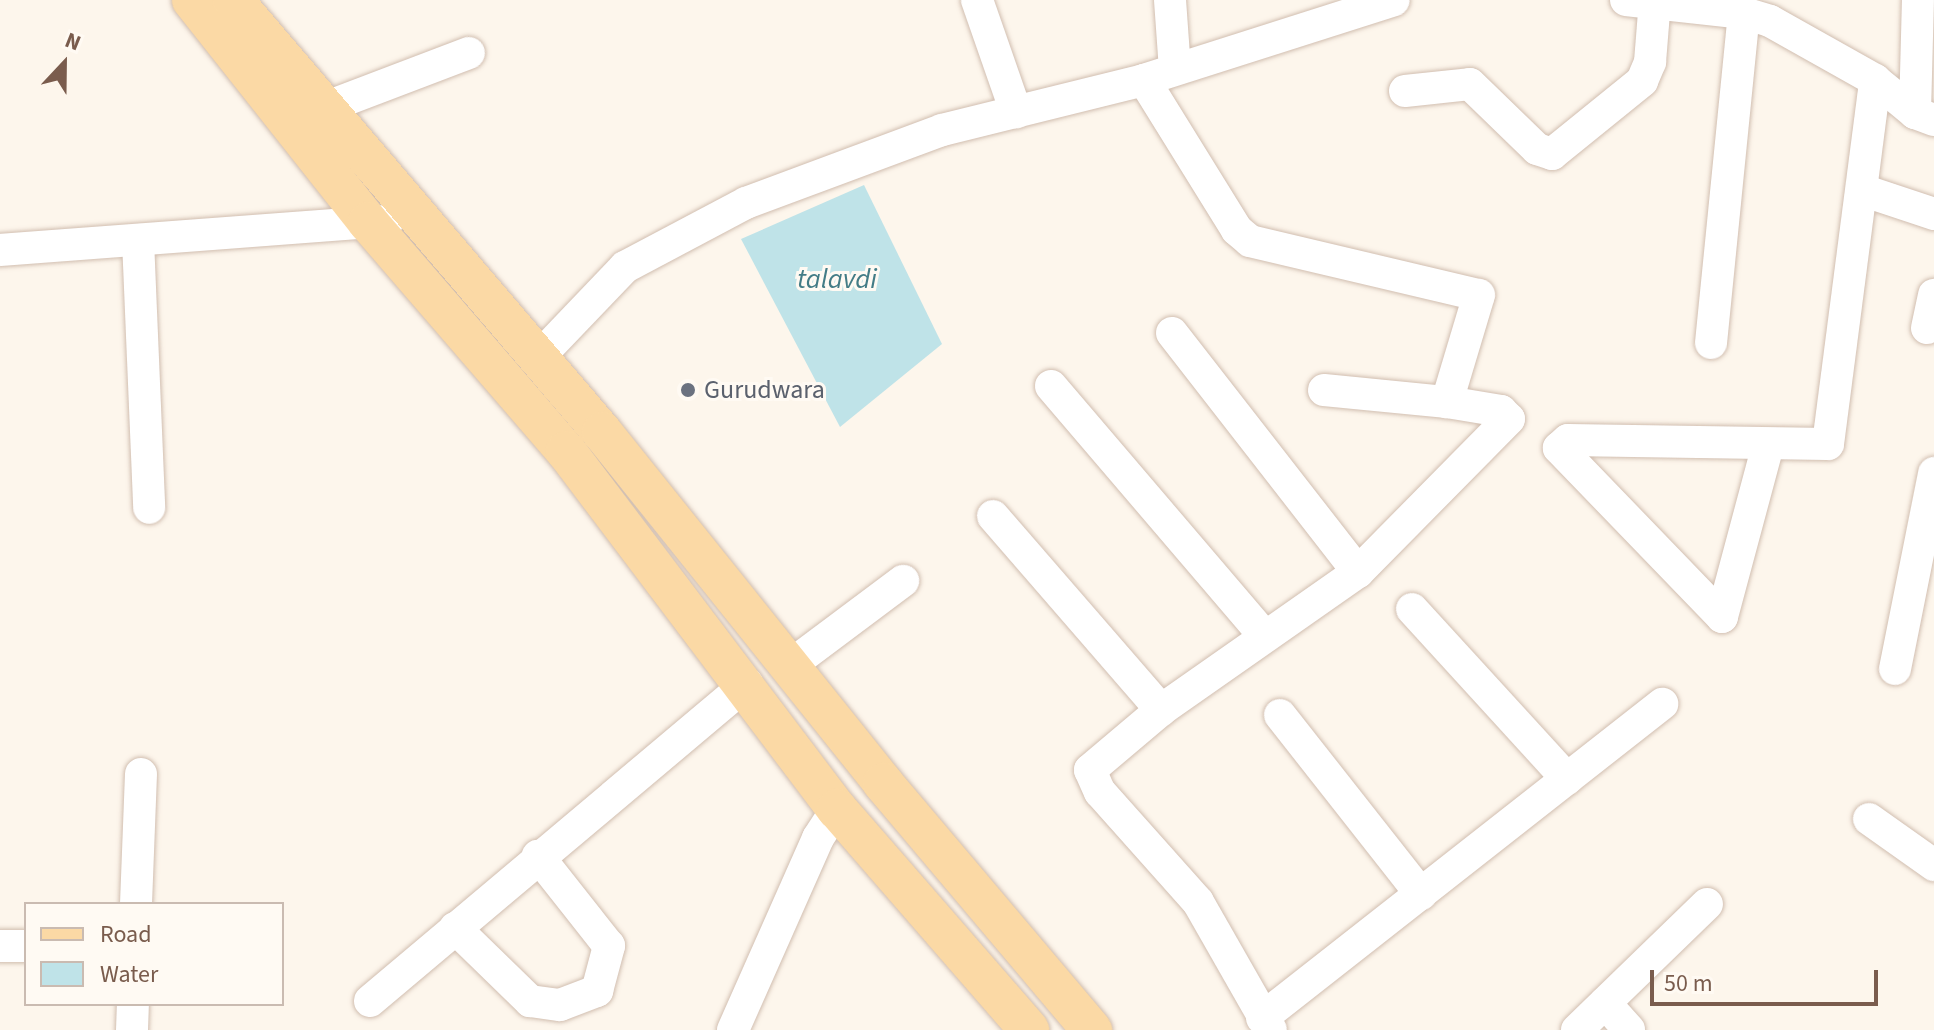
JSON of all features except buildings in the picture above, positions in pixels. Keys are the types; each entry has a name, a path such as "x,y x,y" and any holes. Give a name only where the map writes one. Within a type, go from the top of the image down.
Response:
{"main road":[{"path":"192,0 368,222 566,451 747,683 837,809 1029,1030"},
{"path":"233,0 538,358 792,664 883,783 1092,1030"}],"street":[{"path":"977,0 1016,112"},
{"path":"1170,0 1175,69"},
{"path":"538,358 625,267 746,203 942,130 1144,80 1338,8 1394,0"},
{"path":"1918,0 1924,116"},
{"path":"1405,91 1470,84 1537,149 1552,154 1642,81 1650,62 1645,1 1762,11 1875,80 1924,116"},
{"path":"1711,343 1762,11"},
{"path":"324,108 469,53"},
{"path":"1144,80 1237,230 1250,241 1479,295 1447,402"},
{"path":"1768,445 1722,617 1559,448 1568,440 1828,444 1875,80"},
{"path":"1862,190 1934,214"},
{"path":"0,250 418,218"},
{"path":"138,240 149,508"},
{"path":"1927,328 1934,295"},
{"path":"1172,333 1358,572"},
{"path":"1051,386 1263,634"},
{"path":"1324,390 1447,402 1501,411 1509,419 1358,572 1263,634 1161,710 1090,770 1100,792 1198,902 1266,1024 1421,894 1662,704"},
{"path":"1895,669 1934,473"},
{"path":"993,516 1161,710"},
{"path":"792,664 903,581"},
{"path":"1412,609 1567,779"},
{"path":"370,1001 538,856 747,683"},
{"path":"1280,715 1421,894"},
{"path":"136,902 141,774"},
{"path":"733,1030 818,838 837,809"},
{"path":"1869,819 1934,865"},
{"path":"455,928 530,1001 560,1005 597,991 609,946 538,856"},
{"path":"1577,1030 1707,904"},
{"path":"0,946 24,946"},
{"path":"1605,1003 1629,1030"},
{"path":"132,1030 133,1006"}],"water":[{"name":"talavdi","path":"864,185 942,344 840,427 741,239"}],"place":[{"name":"Gurudwara","path":"688,390"}]}
